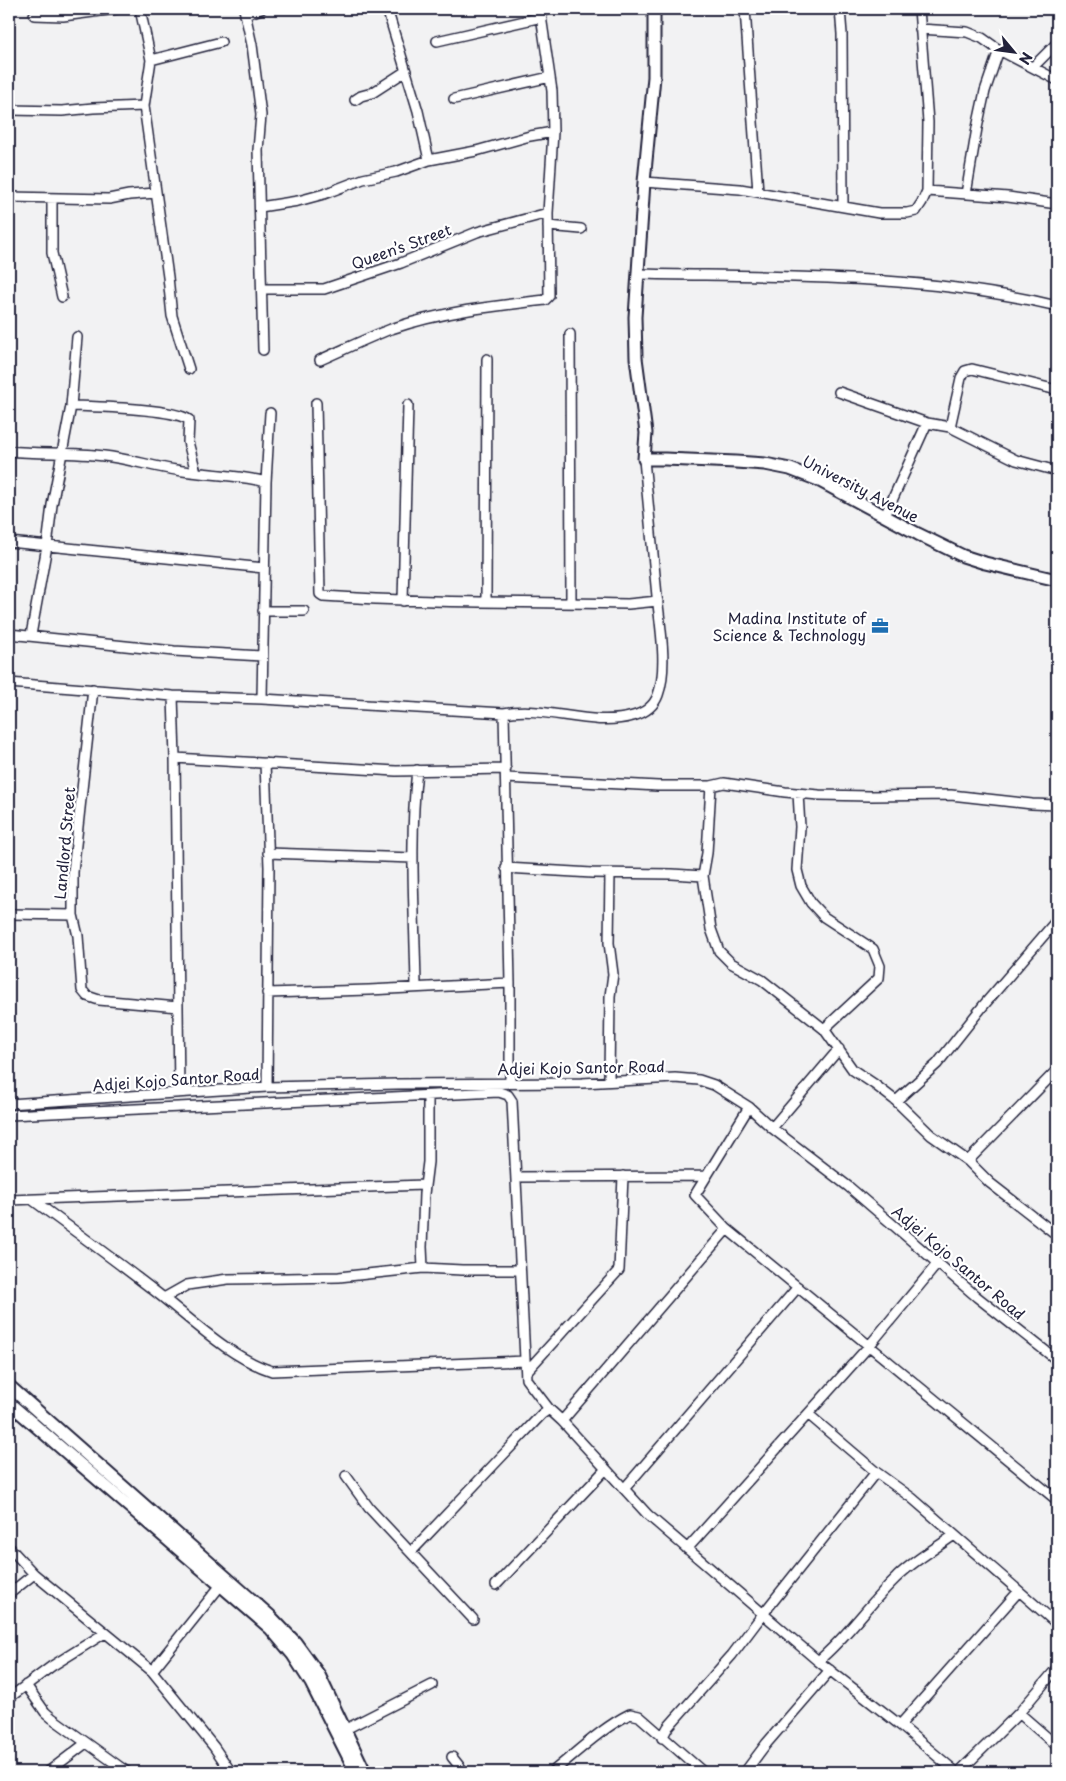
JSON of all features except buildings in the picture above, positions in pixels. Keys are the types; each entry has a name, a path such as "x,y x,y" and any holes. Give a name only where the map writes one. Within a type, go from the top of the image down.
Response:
{"street":[{"path":"34,15 62,16 116,9"},
{"path":"140,9 151,60 144,106 172,316 190,369"},
{"path":"261,9 244,12 252,46 260,115 258,150 263,350"},
{"path":"387,9 418,111 429,160"},
{"path":"9,683 173,696 262,699 504,713 535,712 610,719 635,716 650,707 658,696 662,670 662,640 644,459 646,434 636,358 635,318 644,182 654,78 654,9"},
{"path":"745,9 758,192"},
{"path":"840,9 842,34 843,206"},
{"path":"644,182 740,189 879,213 907,213 916,211 927,191 928,122 919,9"},
{"path":"320,360 390,330 422,320 490,306 545,300 550,293 548,213 553,132 550,77 541,13 437,41"},
{"path":"920,28 967,32 982,38 999,50 1057,80"},
{"path":"151,60 221,42"},
{"path":"1033,67 1057,43"},
{"path":"966,194 985,91 999,50"},
{"path":"355,100 372,93 406,71"},
{"path":"454,98 550,77"},
{"path":"9,110 62,111 144,106"},
{"path":"260,207 298,201 324,194 363,179 396,172 429,160 476,151 553,132"},
{"path":"927,191 1008,197 1057,204"},
{"path":"9,197 109,199 156,193"},
{"path":"52,198 52,254 62,297"},
{"name":"Queen’s Street","path":"262,289 324,289 401,263 477,232 548,213"},
{"path":"548,226 581,229"},
{"path":"638,274 808,277 930,284 1019,297 1057,306"},
{"path":"570,334 572,602"},
{"path":"31,635 47,546 52,505 71,406 77,336"},
{"path":"486,601 488,359"},
{"path":"950,427 961,378 965,371 972,369 1057,390"},
{"path":"838,392 927,423 950,427 1016,460 1057,471"},
{"path":"316,403 316,490 320,594 323,596 403,601 628,604 658,601"},
{"path":"403,601 408,405"},
{"path":"71,406 166,412 184,416 189,420 188,442 196,472"},
{"path":"262,699 266,482 270,413"},
{"path":"885,516 927,423"},
{"path":"9,451 62,453 126,459 155,467 250,478 266,482"},
{"name":"University Avenue","path":"644,459 699,460 776,466 790,469 816,479 970,559 1057,580"},
{"path":"9,542 264,568"},
{"path":"264,611 304,611"},
{"path":"9,634 183,652 262,656"},
{"name":"Landlord Street","path":"93,689 73,872 73,915 78,936 82,990 87,996 99,1000 178,1007"},
{"path":"173,696 179,1092"},
{"path":"504,713 510,983 510,1083"},
{"path":"175,758 396,771 506,773 658,786 711,786 724,783 798,793 870,796 951,795 1057,805"},
{"path":"265,763 268,853 267,1087"},
{"path":"416,987 413,858 414,799 417,770"},
{"path":"711,786 707,853 703,876 711,929 719,950 731,963 762,980 824,1029 853,1070 896,1101 931,1135 968,1161 990,1183 1057,1235"},
{"path":"798,793 800,827 796,870 801,886 811,903 824,917 873,950 880,966 879,978 824,1029"},
{"path":"268,853 413,858"},
{"path":"506,868 703,876"},
{"path":"609,1080 610,996 613,974 609,943 610,873"},
{"path":"9,914 73,915"},
{"path":"896,1101 936,1064 1057,920"},
{"path":"267,993 510,983"},
{"path":"772,1128 839,1050"},
{"path":"968,1161 1057,1070"},
{"name":"Adjei Kojo Santor Road","path":"9,1104 267,1087 582,1083 609,1080 675,1078 699,1080 714,1085 750,1107 772,1128 850,1187 938,1264 1057,1360"},
{"path":"9,1115 499,1092 508,1095 512,1102 526,1379 549,1409 648,1515 818,1661 958,1772 1018,1712 1057,1668"},
{"path":"423,1268 424,1186 428,1162 428,1096"},
{"path":"750,1107 694,1195 727,1229 1057,1500"},
{"path":"526,1372 619,1270 623,1176"},
{"path":"516,1177 706,1176"},
{"path":"9,1200 34,1201 424,1186"},
{"path":"34,1201 232,1351 257,1366 272,1371 525,1361"},
{"path":"562,1421 727,1229"},
{"path":"688,1549 869,1346 938,1264"},
{"path":"164,1298 187,1284 228,1279 339,1277 423,1268 520,1270"},
{"path":"624,1489 798,1287"},
{"path":"9,1386 285,1631 319,1675 365,1772"},
{"path":"9,1403 264,1622 293,1655 320,1700 356,1772"},
{"path":"411,1552 542,1414 549,1409"},
{"path":"808,1414 876,1472 912,1498 1057,1624"},
{"path":"496,1585 605,1470"},
{"path":"662,1738 668,1727 732,1655 876,1472"},
{"path":"346,1476 369,1508 474,1619"},
{"path":"818,1661 836,1646 895,1578 954,1535"},
{"path":"9,1547 34,1574 152,1671 214,1747 231,1772"},
{"path":"9,1594 34,1574"},
{"path":"152,1671 221,1585"},
{"path":"900,1725 1019,1591"},
{"path":"9,1698 52,1666 105,1633"},
{"path":"745,1772 766,1744 830,1670"},
{"path":"26,1685 45,1712 127,1772"},
{"path":"344,1730 432,1685"},
{"path":"1018,1712 1057,1746"},
{"path":"552,1772 588,1743 630,1714 639,1716 703,1772"},
{"path":"48,1772 86,1743"},
{"path":"452,1757 464,1772"}],"place":[{"name":"Madina Institute of Science & Technology","path":"880,626"}]}
